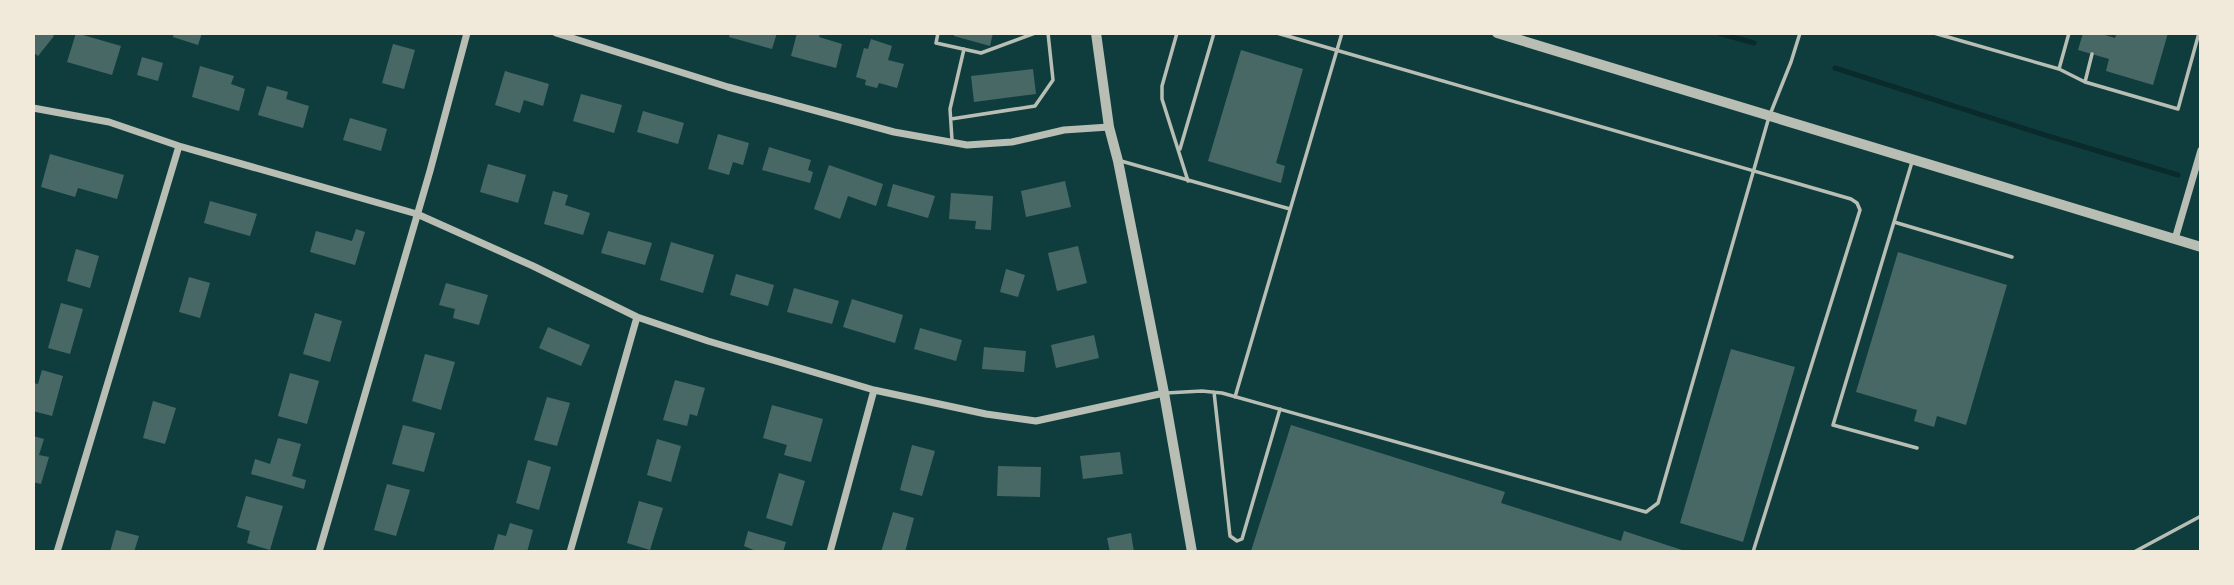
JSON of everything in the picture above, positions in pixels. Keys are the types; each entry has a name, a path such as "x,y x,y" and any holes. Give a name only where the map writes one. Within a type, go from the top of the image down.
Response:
{"street":[{"path":"319,552 467,33"},
{"path":"556,33 728,87 894,132 952,143 967,145 1012,142 1063,130 1109,127"},
{"path":"1096,33 1109,127 1164,393 1192,552"},
{"path":"1503,34 2201,247"},
{"path":"33,108 109,122 179,146 417,214 637,317 874,390 1036,421 1164,393"},
{"path":"57,552 179,146"},
{"path":"2175,239 2201,150"},
{"path":"570,552 637,317"},
{"path":"830,552 874,390"}],"lane":[{"path":"938,33 936,43 981,53 1035,33"},
{"path":"1018,39 1019,33"},
{"path":"951,119 1035,106 1053,80 1048,33"},
{"path":"1177,33 1162,86 1162,99 1188,181"},
{"path":"1179,151 1214,33"},
{"path":"1277,33 1851,199 1857,203 1860,210 1753,552"},
{"path":"1235,397 1342,33"},
{"path":"1164,393 1214,392 1646,512 1652,509 1658,503 1769,117 1800,33"},
{"path":"1934,33 2059,69 2085,82 2178,109 2199,33"},
{"path":"2059,69 2070,33"},
{"path":"952,143 950,109 964,49"},
{"path":"2085,82 2092,54"},
{"path":"1912,160 1833,425 1917,448"},
{"path":"1118,161 1290,209"},
{"path":"1894,222 2012,257"},
{"path":"1214,392 1230,536 1237,541 1242,539 1280,409"},
{"path":"2134,552 2201,516"}],"building":[{"path":"33,33 51,33 54,36 38,56 33,52"},
{"path":"76,33 121,46 112,75 67,62"},
{"path":"174,33 202,33 198,45 173,37"},
{"path":"730,33 777,33 772,49 729,37"},
{"path":"797,33 820,33 819,37 842,44 836,68 791,56"},
{"path":"954,33 993,33 990,46 954,36"},
{"path":"2083,33 2098,33 2115,38 2117,33 2168,33 2153,85 2106,71 2109,59 2078,50"},
{"path":"871,39 892,46 888,60 904,64 897,88 879,83 877,88 865,85 866,80 856,77 864,48 868,49"},
{"path":"393,44 415,50 404,89 382,83"},
{"path":"1241,50 1303,69 1276,163 1285,166 1281,183 1208,161"},
{"path":"142,57 163,63 158,81 137,75"},
{"path":"200,66 234,76 231,84 245,89 239,111 192,97"},
{"path":"1033,69 1036,94 974,102 971,76"},
{"path":"505,71 549,84 543,106 524,100 520,113 495,105"},
{"path":"267,86 288,92 286,99 309,106 303,128 258,115"},
{"path":"581,94 622,105 614,133 573,121"},
{"path":"643,111 684,123 678,144 637,132"},
{"path":"350,118 387,129 381,151 343,140"},
{"path":"718,134 749,143 743,165 733,162 729,175 708,169"},
{"path":"769,147 811,160 808,170 813,172 810,183 762,170"},
{"path":"50,154 124,175 117,199 78,188 75,197 41,187"},
{"path":"488,164 526,175 518,203 480,192"},
{"path":"829,165 883,184 876,206 848,196 840,219 814,209"},
{"path":"1065,181 1071,207 1026,217 1021,191"},
{"path":"893,184 935,196 928,218 887,206"},
{"path":"553,191 568,195 565,205 590,213 583,235 544,224"},
{"path":"951,193 993,196 991,230 975,229 976,221 949,219"},
{"path":"210,201 257,214 250,236 204,223"},
{"path":"356,229 365,232 355,265 310,252 316,231 352,241"},
{"path":"608,231 652,243 645,265 601,253"},
{"path":"671,242 714,255 703,293 660,280"},
{"path":"1078,246 1087,283 1057,291 1048,253"},
{"path":"76,249 99,256 90,288 67,281"},
{"path":"1898,252 2007,285 1966,425 1937,416 1934,427 1914,421 1917,410 1856,392"},
{"path":"1006,269 1025,275 1018,297 1000,292"},
{"path":"736,274 774,285 768,306 730,295"},
{"path":"189,277 210,283 200,318 179,312"},
{"path":"446,283 488,295 479,325 453,318 455,309 439,305"},
{"path":"794,288 839,301 832,324 787,312"},
{"path":"852,299 903,315 895,343 843,327"},
{"path":"61,303 83,309 70,354 48,348"},
{"path":"315,313 342,321 330,362 303,354"},
{"path":"548,327 590,345 581,366 539,348"},
{"path":"920,328 962,340 956,361 914,349"},
{"path":"1094,335 1099,358 1056,368 1051,345"},
{"path":"984,347 1026,351 1024,372 982,369"},
{"path":"1731,349 1795,367 1743,542 1680,523"},
{"path":"425,354 455,362 441,410 412,401"},
{"path":"42,370 63,376 52,416 33,411 33,383 38,384"},
{"path":"290,373 319,381 307,424 278,416"},
{"path":"675,380 705,388 697,416 690,414 687,426 663,420"},
{"path":"547,397 570,403 557,446 534,440"},
{"path":"153,401 176,408 165,444 143,438"},
{"path":"772,405 823,419 811,462 784,455 787,445 763,438"},
{"path":"403,425 435,433 424,472 392,464"},
{"path":"1291,425 1505,492 1501,503 1621,541 1624,531 1682,550 1251,551"},
{"path":"33,436 44,439 39,455 49,457 41,484 33,482"},
{"path":"278,438 301,444 292,476 306,480 304,489 251,474 255,459 270,464"},
{"path":"657,439 681,446 671,482 647,475"},
{"path":"912,445 935,451 922,496 900,490"},
{"path":"1120,452 1123,474 1083,479 1080,456"},
{"path":"528,460 551,467 539,510 516,503"},
{"path":"998,466 1041,467 1040,497 997,496"},
{"path":"779,473 805,481 792,526 766,518"},
{"path":"387,484 410,490 396,536 374,530"},
{"path":"246,496 283,506 270,550 247,543 250,531 237,527"},
{"path":"639,501 663,508 650,550 627,543"},
{"path":"893,512 914,518 905,552 881,552"},
{"path":"510,523 533,530 527,552 493,552 498,534 506,536"},
{"path":"116,530 139,536 134,552 110,552"},
{"path":"748,531 786,542 783,552 758,552 744,546"},
{"path":"1131,533 1134,552 1110,552 1107,538"}],"waterway":[{"path":"1718,33 1754,43"},
{"path":"1835,68 2178,175"}]}
